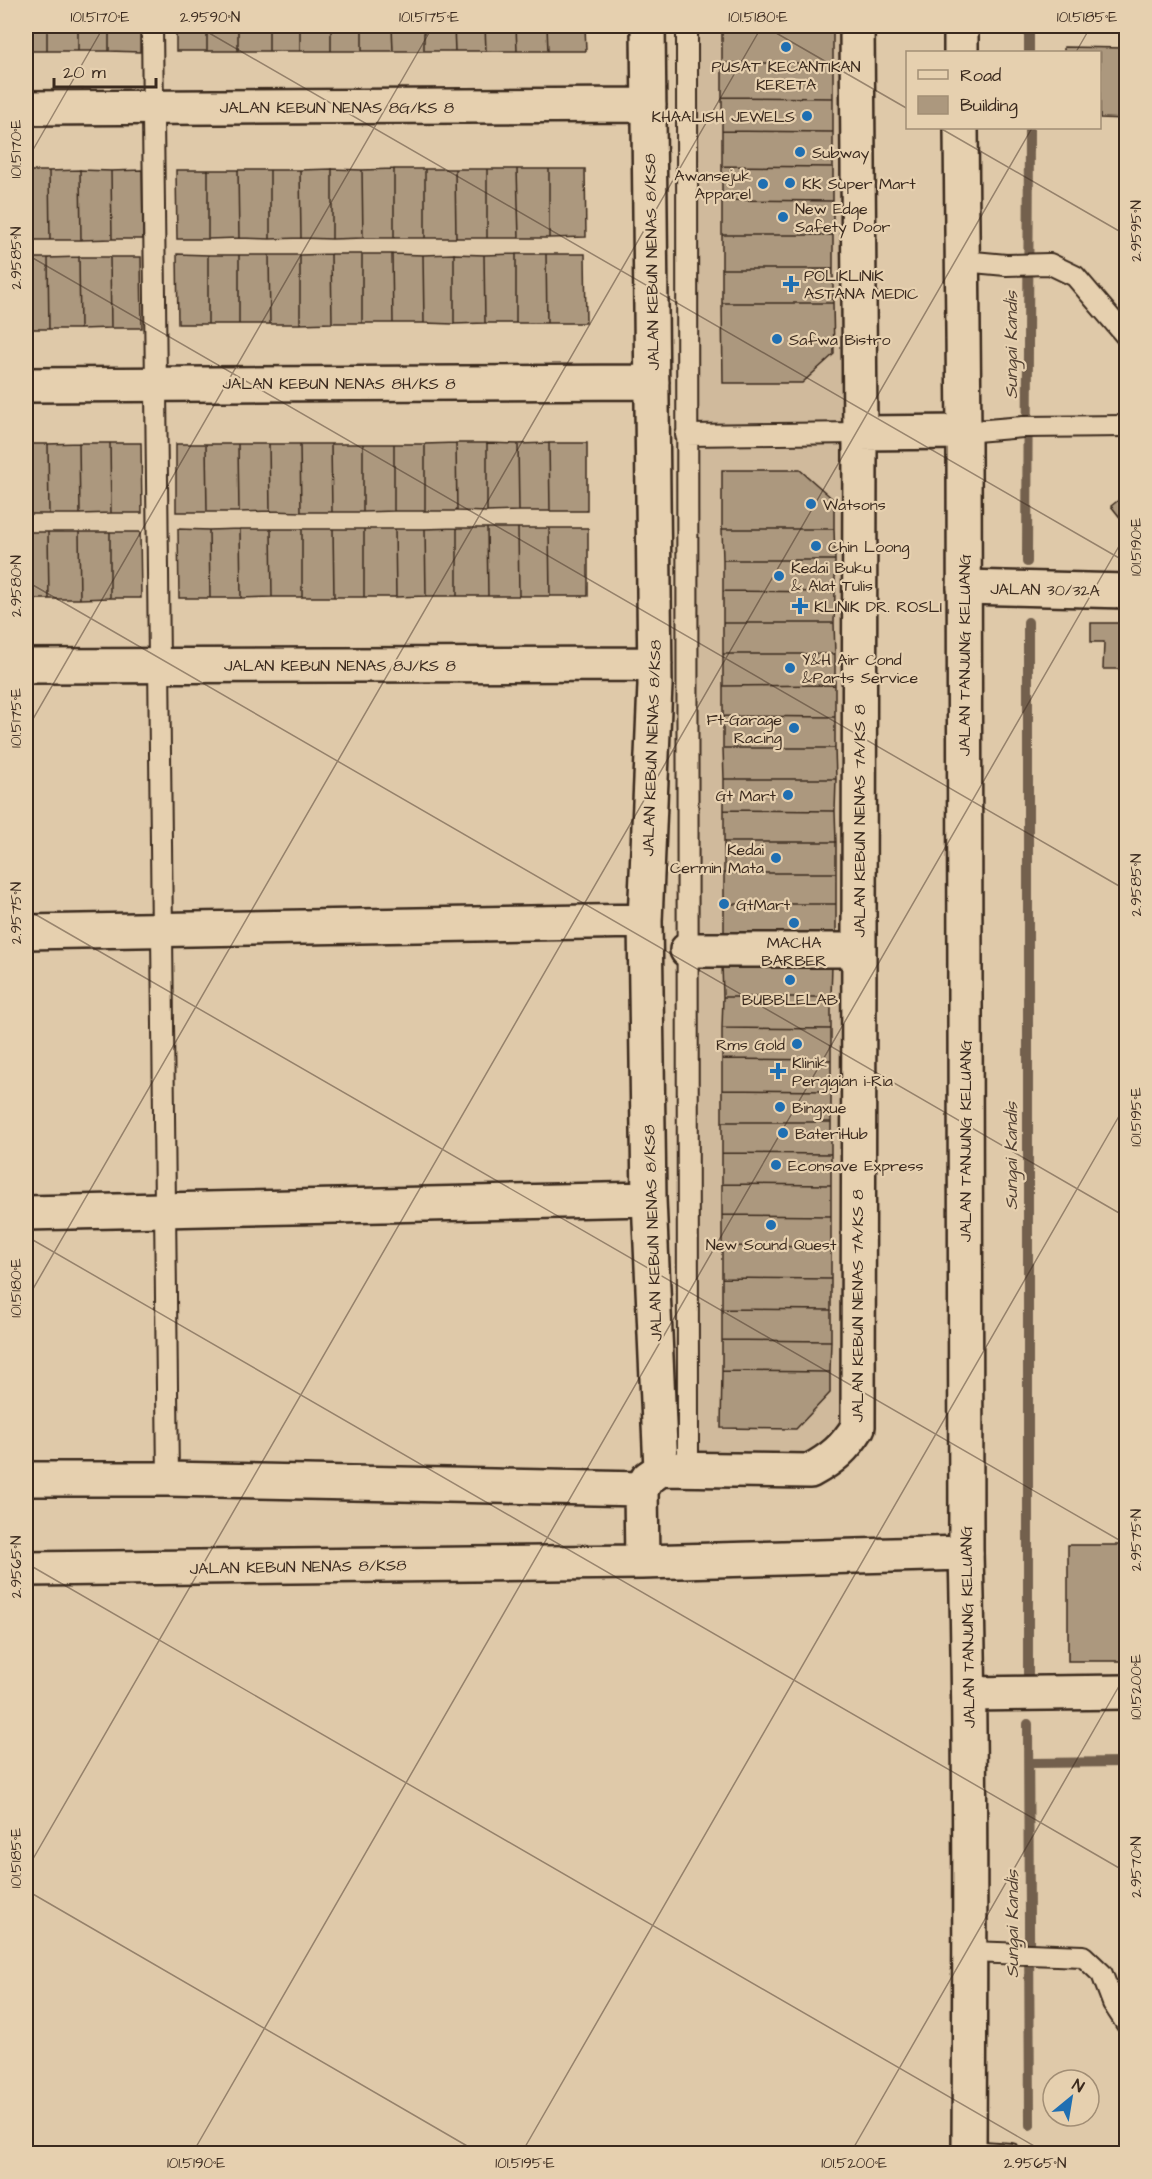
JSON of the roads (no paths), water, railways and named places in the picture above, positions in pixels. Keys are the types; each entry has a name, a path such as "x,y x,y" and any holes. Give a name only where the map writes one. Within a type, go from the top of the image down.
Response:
{"street":[{"name":"JALAN KEBUN NENAS 8/KS8","path":"642,1562 663,1476 649,1199 645,921 655,664 648,26"},
{"name":"JALAN KEBUN NENAS 7A/KS 8","path":"26,1479 663,1476 810,1471 825,1463 846,1446 858,1427 860,433 857,26"},
{"path":"961,26 961,51"},
{"name":"JALAN KEBUN NENAS 8G/KS 8","path":"26,108 649,105"},
{"name":"JALAN TANJUNG KELUANG","path":"962,129 966,1553 971,1952 969,2152"},
{"name":"JALAN KEBUN NENAS 8H/KS 8","path":"26,385 652,382"},
{"path":"860,433 964,432"},
{"name":"JALAN 30/32A","path":"964,587 1126,591"},
{"name":"JALAN KEBUN NENAS 8J/KS 8","path":"26,666 655,664"},
{"path":"26,932 645,921"},
{"path":"687,950 858,950"},
{"path":"26,1213 649,1199"},
{"name":"JALAN KEBUN NENAS 8/KS8","path":"26,1569 642,1562 966,1553"},
{"path":"969,1694 1126,1692"}],"lane":[{"path":"152,26 168,1479"},
{"path":"663,1476 687,950 687,26"},
{"path":"963,261 1006,265 1050,264 1075,276 1126,336"},
{"path":"964,432 1023,427 1126,426"},
{"path":"687,435 860,433"},
{"path":"971,1952 1083,1956 1102,1974 1113,2003 1126,2023"},
{"path":"969,2152 1011,2154"}],"waterway":[{"name":"Sungai Kandis","path":"1029,26 1029,51"},
{"name":"Sungai Kandis","path":"1027,562 1029,129"},
{"name":"Sungai Kandis","path":"1028,622 1028,1690"},
{"name":"Sungai Kandis","path":"1028,1724 1030,2125"},
{"path":"1029,1763 1126,1762"}],"place":[{"name":"PUSAT KECANTIKAN KERETA","path":"786,47"},
{"name":"KHAALISH JEWELS","path":"807,116"},
{"name":"Subway","path":"800,152"},
{"name":"KK Super Mart","path":"790,183"},
{"name":"Awansejuk Apparel","path":"763,184"},
{"name":"New Edge Safety Door","path":"783,217"},
{"name":"POLIKLINIK ASTANA MEDIC","path":"791,284"},
{"name":"Safwa Bistro","path":"777,339"},
{"name":"Watsons","path":"811,504"},
{"name":"Chin Loong","path":"816,546"},
{"name":"Kedai Buku & Alat Tulis","path":"779,576"},
{"name":"KLINIK DR. ROSLI","path":"800,606"},
{"name":"Y&H Air Cond &Parts Service","path":"790,668"},
{"name":"Ft-Garage Racing","path":"794,728"},
{"name":"Gt Mart","path":"788,795"},
{"name":"Kedai Cermin Mata","path":"776,858"},
{"name":"GtMart","path":"724,904"},
{"name":"MACHA BARBER","path":"794,923"},
{"name":"BUBBLELAB","path":"790,980"},
{"name":"Rms Gold","path":"797,1044"},
{"name":"Klinik Pergigian i-Ria","path":"778,1071"},
{"name":"Bingxue","path":"780,1107"},
{"name":"BateriHub","path":"783,1133"},
{"name":"Econsave Express","path":"776,1165"},
{"name":"New Sound Quest","path":"771,1225"}]}
